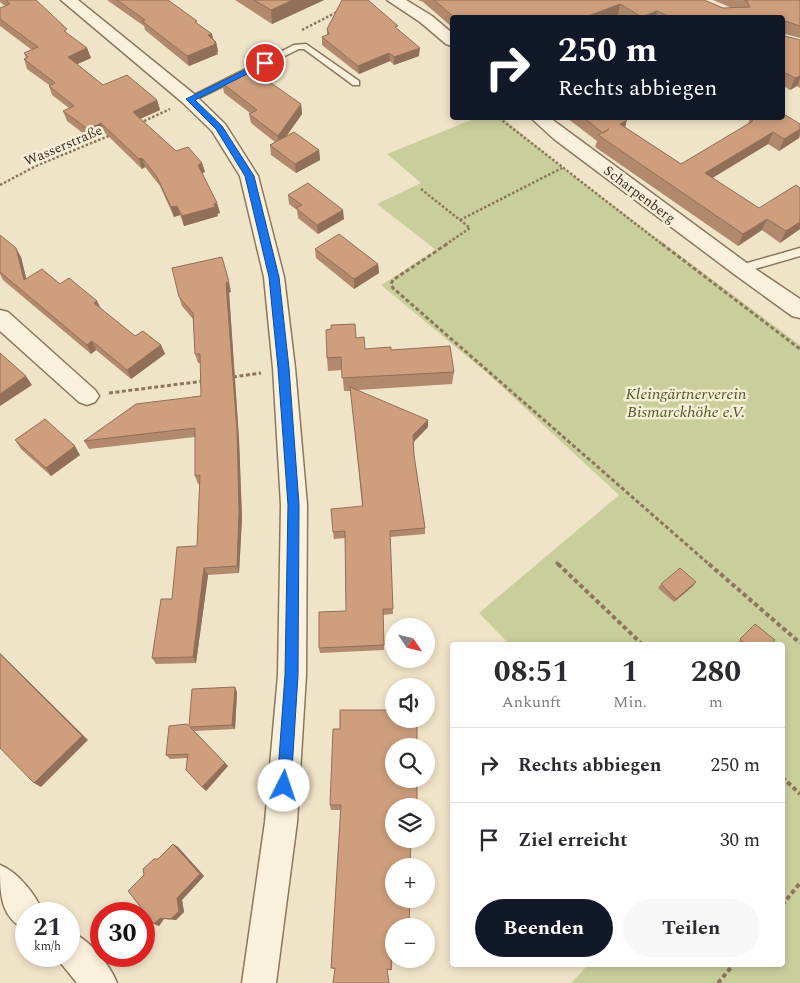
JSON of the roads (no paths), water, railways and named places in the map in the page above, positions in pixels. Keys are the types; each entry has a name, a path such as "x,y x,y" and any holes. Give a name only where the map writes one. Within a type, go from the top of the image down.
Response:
{"street":[{"path":"69,0 189,98 219,128 250,176 274,277 284,368 294,505 292,675 281,822 259,983"},
{"path":"395,0 426,19 450,39"},
{"name":"Scharpenberg","path":"542,120 741,269 800,310"},
{"path":"0,318 87,396"},
{"path":"0,882 17,902"},
{"path":"80,960 100,983"}],"lane":[{"path":"189,98 297,47 306,46 356,83"},
{"path":"741,269 800,252"}],"park label":[{"name":"Kleingärtnerverein Bismarckhöhe e.V.","path":"686,402"}]}
